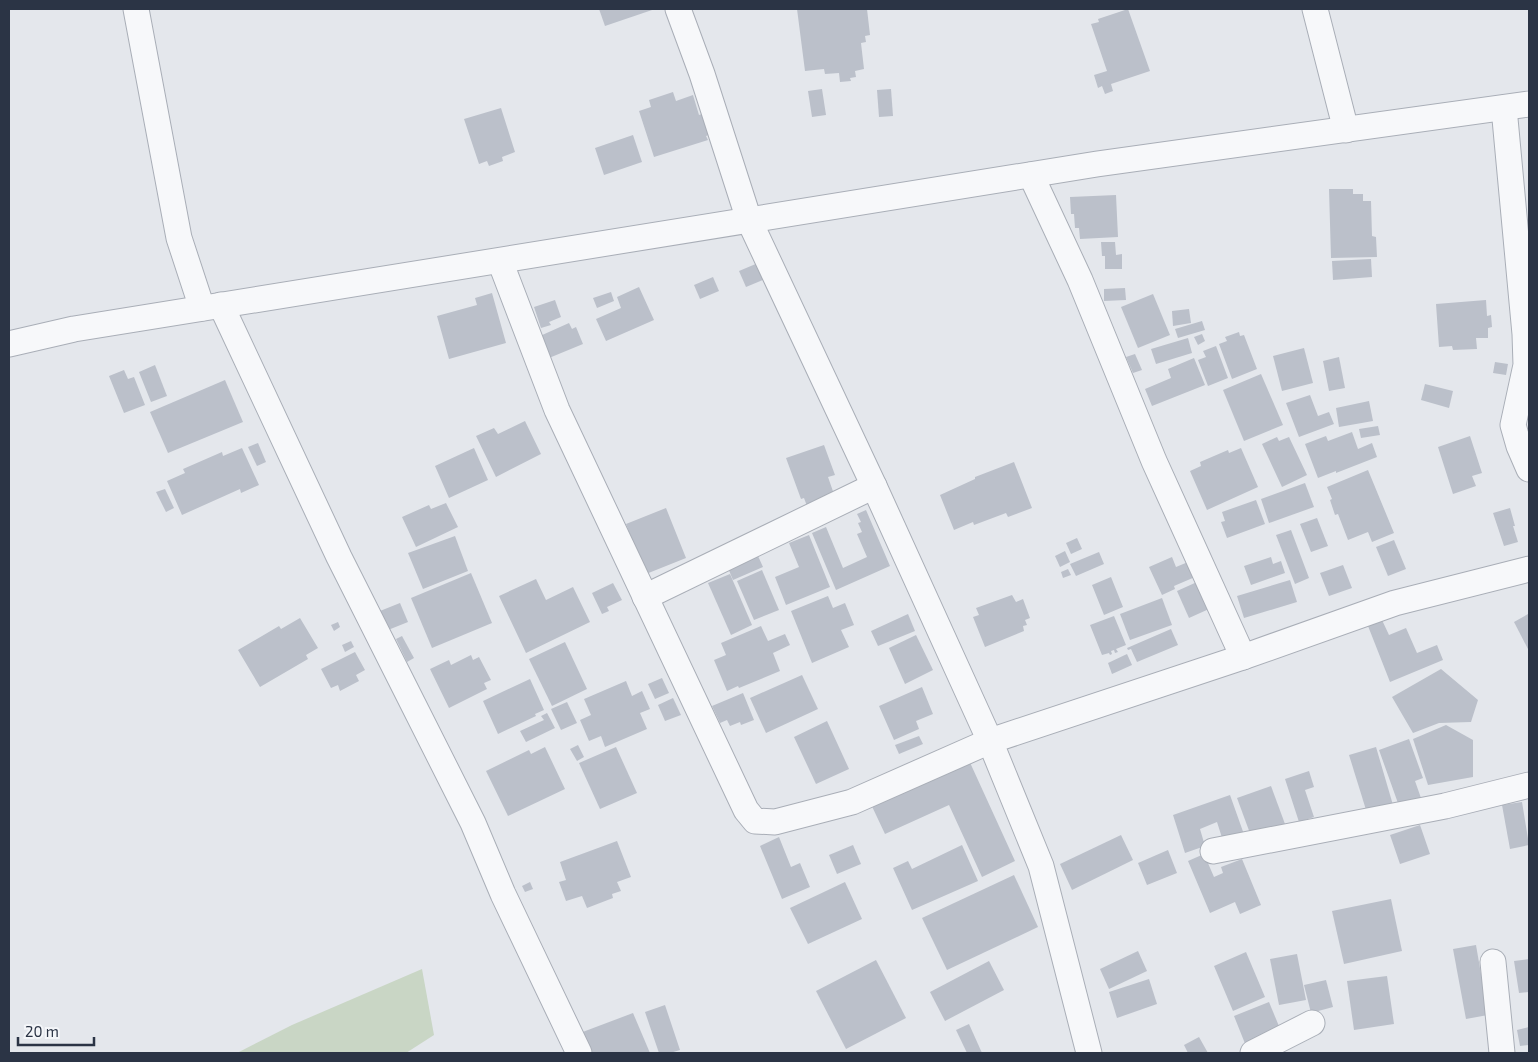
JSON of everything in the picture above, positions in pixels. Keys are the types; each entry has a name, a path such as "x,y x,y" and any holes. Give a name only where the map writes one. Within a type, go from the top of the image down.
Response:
{"street":[{"path":"136,9 179,238 473,823 503,894 579,1053"},
{"path":"678,9 702,74 749,220 874,486 990,741 1041,866 1089,1053"},
{"path":"1316,9 1346,130"},
{"path":"9,344 74,329 1031,175 1529,104"},
{"path":"1504,108 1525,334 1526,365 1513,425 1519,446 1529,469"},
{"path":"1031,175 1080,280 1154,461 1243,657"},
{"path":"500,261 556,410 746,810 755,821 775,822 852,802 990,741 1243,657 1395,603 1529,569"},
{"path":"645,597 874,486"},
{"path":"1213,851 1445,806 1529,785"},
{"path":"1493,962 1502,1053"},
{"path":"1253,1053 1312,1023"}],"green space":[{"path":"422,969 434,1035 406,1053 237,1053 292,1025"}],"building":[{"path":"599,9 655,9 605,26"},
{"path":"797,9 867,9 870,35 865,36 866,42 861,43 864,69 855,71 856,77 850,78 851,81 840,82 839,73 825,74 824,69 805,71"},
{"path":"1128,9 1150,71 1111,84 1113,91 1105,94 1102,86 1098,88 1094,75 1107,71 1091,24 1099,22 1098,19"},
{"path":"822,89 826,115 812,117 808,91"},
{"path":"891,89 893,116 879,117 877,90"},
{"path":"673,92 676,101 693,95 699,115 705,113 711,134 706,136 708,140 654,157 639,111 651,107 649,100"},
{"path":"501,108 515,152 502,157 503,161 489,166 487,161 479,164 464,119"},
{"path":"633,135 642,162 604,175 595,148"},
{"path":"1329,189 1353,189 1353,194 1363,194 1363,201 1371,201 1372,236 1376,237 1377,257 1331,258"},
{"path":"1116,195 1118,237 1080,239 1079,228 1075,228 1074,214 1071,214 1070,197"},
{"path":"1101,242 1115,242 1116,255 1122,254 1122,269 1105,269 1105,256 1102,256"},
{"path":"1371,259 1372,277 1333,280 1332,261"},
{"path":"758,263 765,279 746,287 739,271"},
{"path":"713,277 719,291 700,299 694,285"},
{"path":"639,287 654,320 606,341 596,319 621,308 617,297"},
{"path":"1125,288 1126,300 1104,301 1104,289"},
{"path":"611,292 614,301 597,308 593,298"},
{"path":"492,293 506,343 449,359 437,316 477,305 475,298"},
{"path":"1153,294 1170,335 1138,348 1121,307"},
{"path":"555,300 561,317 549,322 551,325 541,328 534,307"},
{"path":"1486,300 1487,316 1491,315 1492,327 1488,328 1488,338 1476,338 1477,349 1453,350 1452,346 1439,347 1436,304"},
{"path":"1189,309 1191,323 1173,326 1172,311"},
{"path":"1202,321 1205,330 1178,338 1175,329"},
{"path":"569,323 572,329 576,327 583,344 549,358 540,336"},
{"path":"1239,332 1240,336 1244,335 1257,369 1232,379 1219,344 1227,341 1225,337"},
{"path":"1202,334 1205,341 1198,345 1194,337"},
{"path":"1188,338 1192,353 1156,364 1151,349"},
{"path":"1216,346 1228,378 1208,386 1198,360 1206,357 1203,351"},
{"path":"1304,348 1313,383 1282,391 1273,356"},
{"path":"1135,354 1142,370 1133,373 1126,357"},
{"path":"1339,357 1345,388 1329,391 1323,361"},
{"path":"1194,358 1205,385 1152,406 1145,389 1171,378 1168,369"},
{"path":"1495,362 1508,364 1506,375 1493,373"},
{"path":"155,365 167,396 151,402 139,372"},
{"path":"124,370 128,379 134,377 145,405 124,413 109,376"},
{"path":"1261,374 1283,425 1244,441 1223,390"},
{"path":"225,380 243,422 168,453 150,412"},
{"path":"1425,384 1453,391 1449,408 1421,400"},
{"path":"1310,395 1318,416 1329,412 1334,424 1299,437 1286,403"},
{"path":"1369,401 1373,421 1339,427 1336,408"},
{"path":"525,421 541,454 496,477 476,436 494,428 498,434"},
{"path":"1378,426 1380,435 1361,438 1359,429"},
{"path":"1352,432 1358,449 1372,443 1377,457 1318,478 1305,444 1326,436 1328,441"},
{"path":"1470,436 1482,473 1472,476 1476,486 1453,494 1438,447"},
{"path":"1277,437 1279,441 1289,437 1307,475 1282,487 1262,444"},
{"path":"258,443 266,462 257,466 248,447"},
{"path":"824,445 835,475 828,477 835,497 807,506 804,498 801,499 786,458"},
{"path":"242,448 259,485 241,493 240,489 182,515 167,481 185,473 183,469 222,452 223,456"},
{"path":"474,448 488,480 449,498 435,466"},
{"path":"1241,448 1258,487 1207,510 1190,471 1201,466 1200,462 1228,450 1229,453"},
{"path":"1014,462 1032,508 1008,517 1006,513 974,525 973,522 954,530 940,495 975,479 975,477"},
{"path":"1368,470 1394,533 1372,542 1368,532 1348,540 1338,514 1335,515 1330,500 1332,499 1327,487"},
{"path":"1305,483 1314,507 1269,523 1261,499"},
{"path":"165,489 174,508 166,512 156,492"},
{"path":"1256,500 1265,524 1227,538 1221,522 1225,521 1222,512"},
{"path":"446,503 458,527 416,547 402,517 429,505 431,509"},
{"path":"666,508 686,558 646,574 626,524"},
{"path":"1510,508 1518,542 1504,546 1493,513"},
{"path":"866,510 890,566 836,590 812,533 826,527 843,568 867,557 857,534 862,532 858,523 861,522 857,514"},
{"path":"1317,518 1328,546 1311,552 1300,524"},
{"path":"1291,530 1309,578 1295,584 1276,535"},
{"path":"809,535 830,587 786,605 775,577 799,567 789,543"},
{"path":"455,536 468,571 423,589 408,553"},
{"path":"1077,538 1082,549 1071,554 1066,543"},
{"path":"1394,540 1406,569 1388,576 1376,547"},
{"path":"1065,551 1070,562 1060,567 1055,556"},
{"path":"1099,552 1104,564 1076,576 1070,564"},
{"path":"758,556 763,567 733,580 728,568"},
{"path":"1172,557 1176,567 1188,562 1195,577 1174,586 1175,589 1162,595 1149,567"},
{"path":"1271,557 1273,564 1281,561 1285,573 1251,585 1244,566"},
{"path":"1343,565 1352,588 1329,596 1320,573"},
{"path":"1068,569 1071,575 1063,578 1061,572"},
{"path":"762,570 779,610 754,620 737,581"},
{"path":"471,573 492,623 432,648 411,598"},
{"path":"730,574 752,625 731,635 708,583"},
{"path":"1111,577 1123,607 1104,615 1092,585"},
{"path":"536,579 546,600 573,587 590,622 526,653 499,596"},
{"path":"1290,580 1297,602 1244,618 1237,596"},
{"path":"1197,582 1209,609 1189,618 1177,591"},
{"path":"613,583 622,600 607,607 609,611 602,614 592,593"},
{"path":"1012,595 1016,602 1023,599 1030,618 1025,620 1027,625 1023,626 1024,631 985,647 973,617 979,615 976,608"},
{"path":"828,596 833,608 845,603 854,625 841,630 849,647 812,663 791,611"},
{"path":"1162,598 1172,625 1130,640 1120,614"},
{"path":"400,603 408,622 388,630 380,611"},
{"path":"908,614 915,631 878,646 871,631"},
{"path":"1528,614 1529,617 1529,651 1514,622"},
{"path":"1114,616 1126,645 1116,649 1118,652 1115,653 1114,650 1111,651 1112,654 1110,655 1109,653 1102,655 1090,625"},
{"path":"300,618 318,648 306,655 308,659 260,687 238,650 279,626 281,629"},
{"path":"1382,620 1389,635 1406,628 1417,653 1437,645 1443,660 1390,682 1368,626"},
{"path":"338,622 340,627 334,631 331,625"},
{"path":"761,626 768,641 785,634 790,645 773,653 780,671 727,691 714,660 726,655 721,643"},
{"path":"1171,629 1178,645 1137,662 1131,649 1128,650 1127,648"},
{"path":"916,635 933,670 905,684 889,648"},
{"path":"402,636 414,658 407,662 396,639"},
{"path":"351,641 354,647 345,652 342,645"},
{"path":"565,642 587,689 552,706 529,659"},
{"path":"355,652 365,670 356,675 359,681 340,691 338,685 331,688 321,669"},
{"path":"1127,654 1132,665 1112,674 1108,663"},
{"path":"471,655 473,660 479,657 491,680 484,683 487,689 449,708 430,669 449,660 451,665"},
{"path":"1441,669 1478,700 1471,722 1439,723 1413,733 1392,697"},
{"path":"802,675 818,709 766,733 750,698"},
{"path":"662,678 669,693 655,699 648,684"},
{"path":"530,679 544,710 535,714 536,716 498,734 483,701"},
{"path":"626,681 632,696 642,691 650,709 640,713 647,729 605,747 601,736 589,741 580,720 591,715 584,699"},
{"path":"922,687 933,714 916,721 919,729 894,740 879,706"},
{"path":"743,693 754,720 741,725 740,722 730,726 727,720 720,723 712,706"},
{"path":"673,698 681,715 665,721 658,705"},
{"path":"567,702 577,723 561,730 551,709"},
{"path":"547,713 555,728 526,742 520,731 544,720 541,716"},
{"path":"827,721 849,769 816,784 794,737"},
{"path":"1446,725 1473,740 1473,777 1428,785 1413,739"},
{"path":"919,736 923,744 899,754 895,745"},
{"path":"1409,739 1423,778 1415,781 1421,798 1399,806 1379,750"},
{"path":"578,745 584,757 577,761 570,749"},
{"path":"545,747 565,789 508,816 486,771 529,750 531,754"},
{"path":"616,747 637,793 600,809 579,763"},
{"path":"1376,747 1393,805 1367,813 1349,755"},
{"path":"967,756 1015,861 982,877 949,805 885,834 869,800"},
{"path":"1309,771 1314,787 1305,790 1314,817 1299,822 1285,779"},
{"path":"1271,786 1285,824 1251,836 1237,798"},
{"path":"1230,795 1246,840 1225,847 1217,822 1200,829 1205,846 1185,853 1173,815"},
{"path":"1522,802 1529,845 1510,849 1502,805"},
{"path":"1420,825 1430,854 1400,864 1390,835"},
{"path":"1121,835 1133,860 1072,890 1060,864"},
{"path":"779,837 791,867 800,863 810,887 782,899 760,846"},
{"path":"617,841 631,877 617,882 621,891 612,894 613,898 587,908 582,896 566,901 559,882 566,880 560,862"},
{"path":"853,845 861,864 837,874 829,855"},
{"path":"962,845 978,881 912,910 893,868 908,861 912,869"},
{"path":"1168,850 1177,873 1147,885 1138,863"},
{"path":"1204,854 1214,877 1223,873 1221,867 1242,859 1261,905 1240,914 1235,902 1210,913 1188,861"},
{"path":"1014,875 1038,927 947,970 922,918"},
{"path":"530,882 533,889 525,892 522,886"},
{"path":"845,882 862,919 808,944 790,908"},
{"path":"1391,899 1402,951 1344,964 1332,911"},
{"path":"1476,945 1488,1015 1466,1019 1453,949"},
{"path":"1138,951 1147,971 1109,989 1100,969"},
{"path":"1246,952 1265,997 1233,1011 1214,966"},
{"path":"1297,954 1306,1000 1279,1005 1270,959"},
{"path":"1529,959 1529,992 1519,993 1514,961"},
{"path":"876,960 906,1018 846,1049 816,991"},
{"path":"989,961 1004,990 945,1021 930,992"},
{"path":"1387,976 1394,1024 1354,1030 1347,981"},
{"path":"1149,979 1157,1004 1117,1018 1109,992"},
{"path":"1326,980 1333,1007 1311,1013 1304,985"},
{"path":"1269,1002 1281,1031 1246,1046 1234,1016"},
{"path":"665,1005 680,1050 670,1053 659,1053 645,1012"},
{"path":"633,1013 650,1053 588,1053 580,1033"},
{"path":"969,1024 982,1053 967,1053 956,1030"},
{"path":"1529,1027 1529,1045 1520,1046 1517,1030"},
{"path":"1199,1037 1208,1053 1188,1053 1184,1045"}]}
